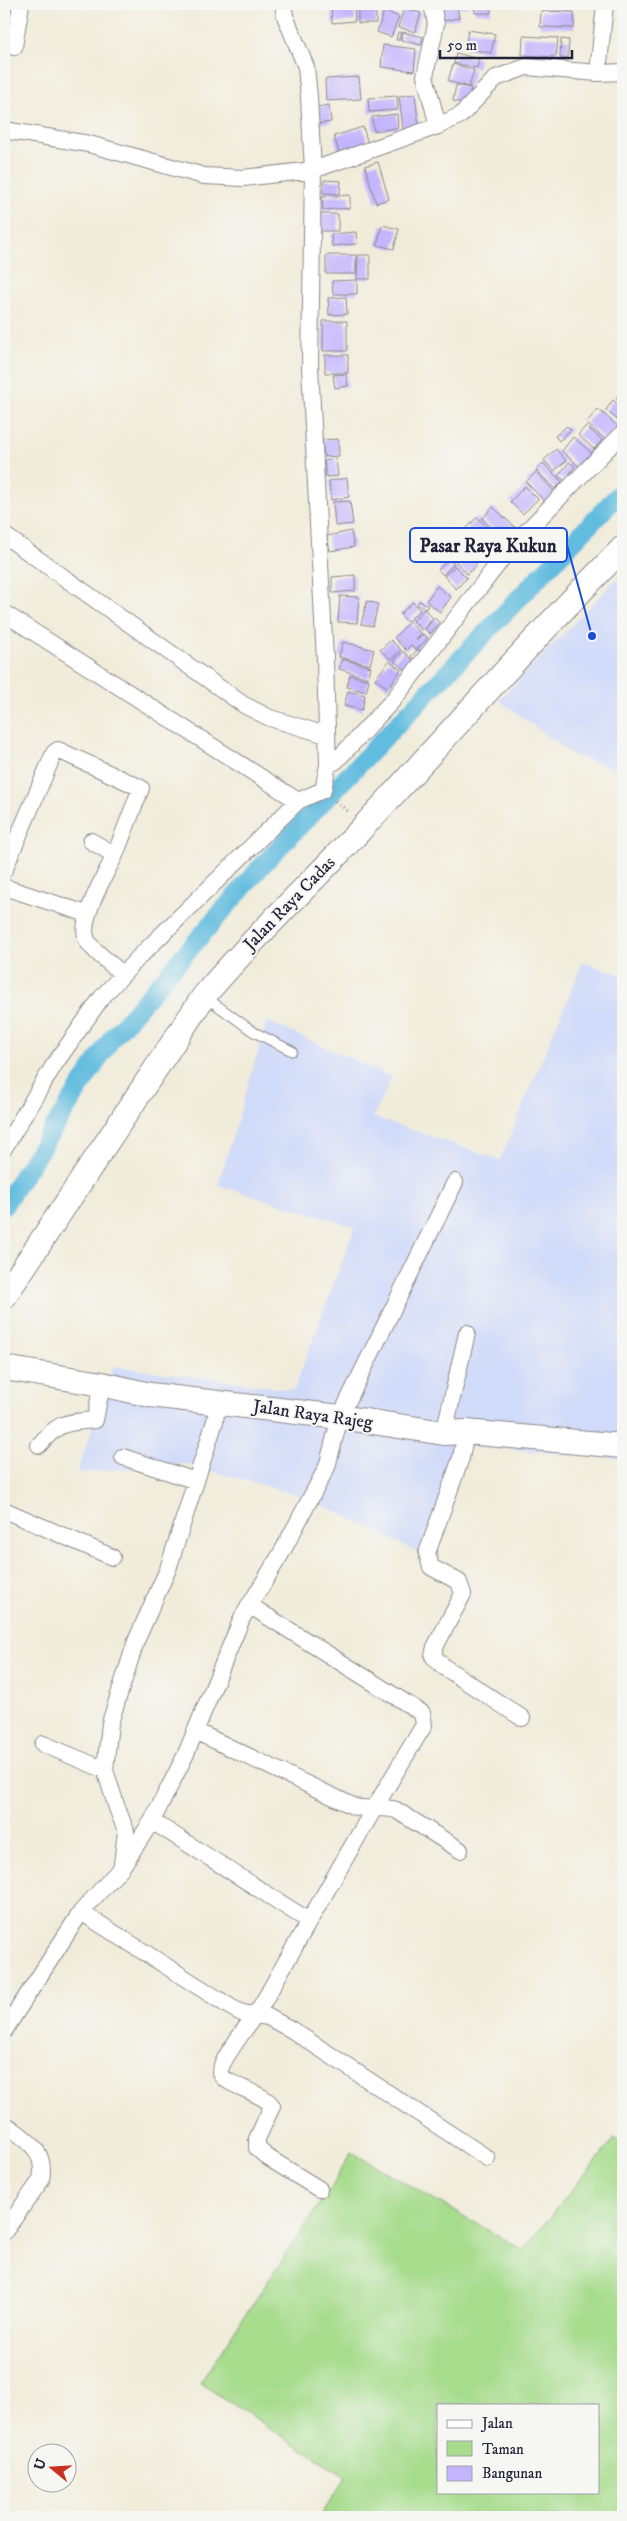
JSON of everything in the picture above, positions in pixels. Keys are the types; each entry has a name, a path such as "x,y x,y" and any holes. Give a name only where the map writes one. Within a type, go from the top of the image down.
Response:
{"street":[{"path":"14,47 21,4"},
{"path":"4,1148 54,1065 102,997 122,974 298,801 323,790 327,774 326,660 310,367 313,170 306,67 285,16 283,4"},
{"path":"432,4 436,24 425,76 438,126"},
{"path":"598,73 605,4"},
{"path":"4,130 89,144 204,176 243,178 313,170 438,126 461,115 496,78 511,71 526,67 598,73 623,72"},
{"path":"327,774 336,761 394,699 511,548 623,433"},
{"path":"4,536 244,705 270,718 326,735"},
{"name":"Jalan Raya Cadas","path":"4,1298 204,996 242,950 363,827 565,606 623,548"},
{"path":"4,613 298,801"},
{"path":"4,870 54,753 58,750 141,788 115,855 87,914 85,930 88,942 122,974"},
{"path":"90,842 115,855"},
{"path":"4,887 87,914"},
{"path":"4,2031 81,1912 122,1868 152,1821 195,1731 249,1605 282,1552 324,1475 340,1417 455,1182"},
{"path":"467,1333 455,1433 461,1458 426,1554 431,1567 459,1582 463,1594 435,1647 434,1656 436,1661 444,1667 522,1718"},
{"name":"Jalan Raya Rajeg","path":"4,1368 102,1384 150,1395 340,1417 455,1433 623,1446"},
{"path":"39,1445 49,1433 64,1422 95,1420 102,1384"},
{"path":"122,1868 126,1831 105,1770 113,1714 136,1641 168,1569 214,1421 218,1402"},
{"path":"123,1457 196,1481"},
{"path":"4,1510 112,1557"},
{"path":"249,1605 422,1714 424,1725 309,1921 256,2016 228,2054 221,2067 221,2075 228,2081 269,2101 272,2106 271,2113 258,2139 257,2148 267,2158 318,2189"},
{"path":"195,1731 355,1807 396,1810 460,1850"},
{"path":"43,1744 105,1770"},
{"path":"152,1821 309,1921"},
{"path":"81,1912 232,2008 256,2016 268,2017 292,2030 487,2158"},
{"path":"4,2122 36,2149 42,2173 41,2180 4,2232"}],"lane":[{"path":"204,996 254,1032 292,1051"}],"path":[{"path":"334,800 356,817"}],"shaded area":[{"path":"623,572 623,771 573,755 499,700"},
{"path":"583,962 623,975 623,1459 461,1445 427,1557 309,1498 186,1464 77,1473 113,1366 294,1390 355,1227 218,1185 267,1021 392,1077 373,1117 500,1160"},
{"path":"623,1547 623,1632 619,1630"}],"green space":[{"path":"614,2139 623,2145 623,2517 320,2517 346,2477 200,2383 333,2184 351,2152 523,2250"}],"building":[{"path":"354,4 355,21 332,23 331,5"},
{"path":"358,4 376,4 376,23 358,23"},
{"path":"439,4 457,4 459,18 442,21"},
{"path":"458,4 470,4 470,6 459,8"},
{"path":"474,4 491,4 491,13 475,13"},
{"path":"540,4 570,4 570,10 540,8"},
{"path":"404,8 421,13 415,32 398,27"},
{"path":"384,11 399,17 391,37 377,32"},
{"path":"541,11 574,12 574,28 540,27"},
{"path":"468,30 495,34 491,53 465,48"},
{"path":"398,32 401,32 399,40 396,40"},
{"path":"403,32 423,37 421,45 401,40"},
{"path":"523,36 558,38 556,57 522,55"},
{"path":"561,39 569,40 568,58 560,58"},
{"path":"383,45 416,49 414,71 381,67"},
{"path":"456,53 479,59 477,68 454,63"},
{"path":"453,64 474,70 469,87 448,81"},
{"path":"359,77 361,99 326,101 325,79"},
{"path":"456,85 471,88 467,104 453,101"},
{"path":"415,94 419,127 403,129 399,96"},
{"path":"397,96 398,110 369,112 368,98"},
{"path":"329,105 331,122 315,124 312,108"},
{"path":"397,114 398,128 374,131 372,117"},
{"path":"363,127 368,144 339,153 334,136"},
{"path":"378,162 389,199 376,203 365,166"},
{"path":"324,180 341,181 340,194 323,193"},
{"path":"350,195 350,208 323,210 322,197"},
{"path":"314,214 338,214 338,231 314,231"},
{"path":"382,225 399,229 394,249 377,245"},
{"path":"356,232 357,244 332,246 331,234"},
{"path":"326,255 356,255 356,274 326,274"},
{"path":"358,255 370,255 370,279 357,279"},
{"path":"357,280 357,294 333,294 332,281"},
{"path":"346,297 347,314 329,315 328,298"},
{"path":"323,321 347,321 347,351 323,351"},
{"path":"325,355 348,355 348,373 325,373"},
{"path":"346,374 348,386 335,388 333,375"},
{"path":"623,390 623,405 616,398"},
{"path":"613,400 623,409 622,424 606,410"},
{"path":"598,409 620,428 608,442 586,423"},
{"path":"567,426 571,430 559,441 555,436"},
{"path":"586,426 602,440 594,449 578,435"},
{"path":"573,437 594,455 582,469 562,451"},
{"path":"338,439 339,456 324,457 322,440"},
{"path":"556,449 566,461 554,471 544,460"},
{"path":"336,459 338,476 326,477 324,461"},
{"path":"569,462 575,466 565,481 558,476"},
{"path":"543,463 562,482 555,489 536,470"},
{"path":"536,472 555,492 545,502 526,482"},
{"path":"347,478 349,497 331,500 329,481"},
{"path":"525,486 538,499 523,514 510,502"},
{"path":"350,501 353,524 335,526 333,502"},
{"path":"493,507 518,530 508,541 482,519"},
{"path":"477,517 501,541 491,552 467,528"},
{"path":"351,531 354,547 330,551 327,536"},
{"path":"463,549 477,565 467,574 453,558"},
{"path":"449,559 454,564 443,575 438,570"},
{"path":"455,566 467,578 456,589 444,576"},
{"path":"355,575 355,591 332,593 332,577"},
{"path":"437,586 451,597 440,612 426,601"},
{"path":"340,596 359,597 357,623 338,622"},
{"path":"367,601 378,604 373,626 361,624"},
{"path":"419,601 428,605 426,609 417,605"},
{"path":"413,602 420,610 407,622 400,614"},
{"path":"424,609 433,618 422,630 413,621"},
{"path":"434,618 440,623 430,634 425,629"},
{"path":"409,622 422,634 416,640 423,634 428,638 416,650 411,645 406,650 394,638"},
{"path":"391,640 401,650 391,660 380,650"},
{"path":"343,642 374,650 370,665 339,657"},
{"path":"419,649 421,653 414,659 411,656"},
{"path":"403,651 415,662 407,671 394,661"},
{"path":"342,659 371,667 368,678 339,669"},
{"path":"389,661 401,670 388,688 375,679"},
{"path":"350,675 369,680 366,692 347,687"},
{"path":"348,691 365,695 362,710 344,706"}],"waterway":[{"path":"4,1205 112,1038 265,862 623,490"}],"place":[{"name":"Pasar Raya Kukun","path":"592,636"}]}
